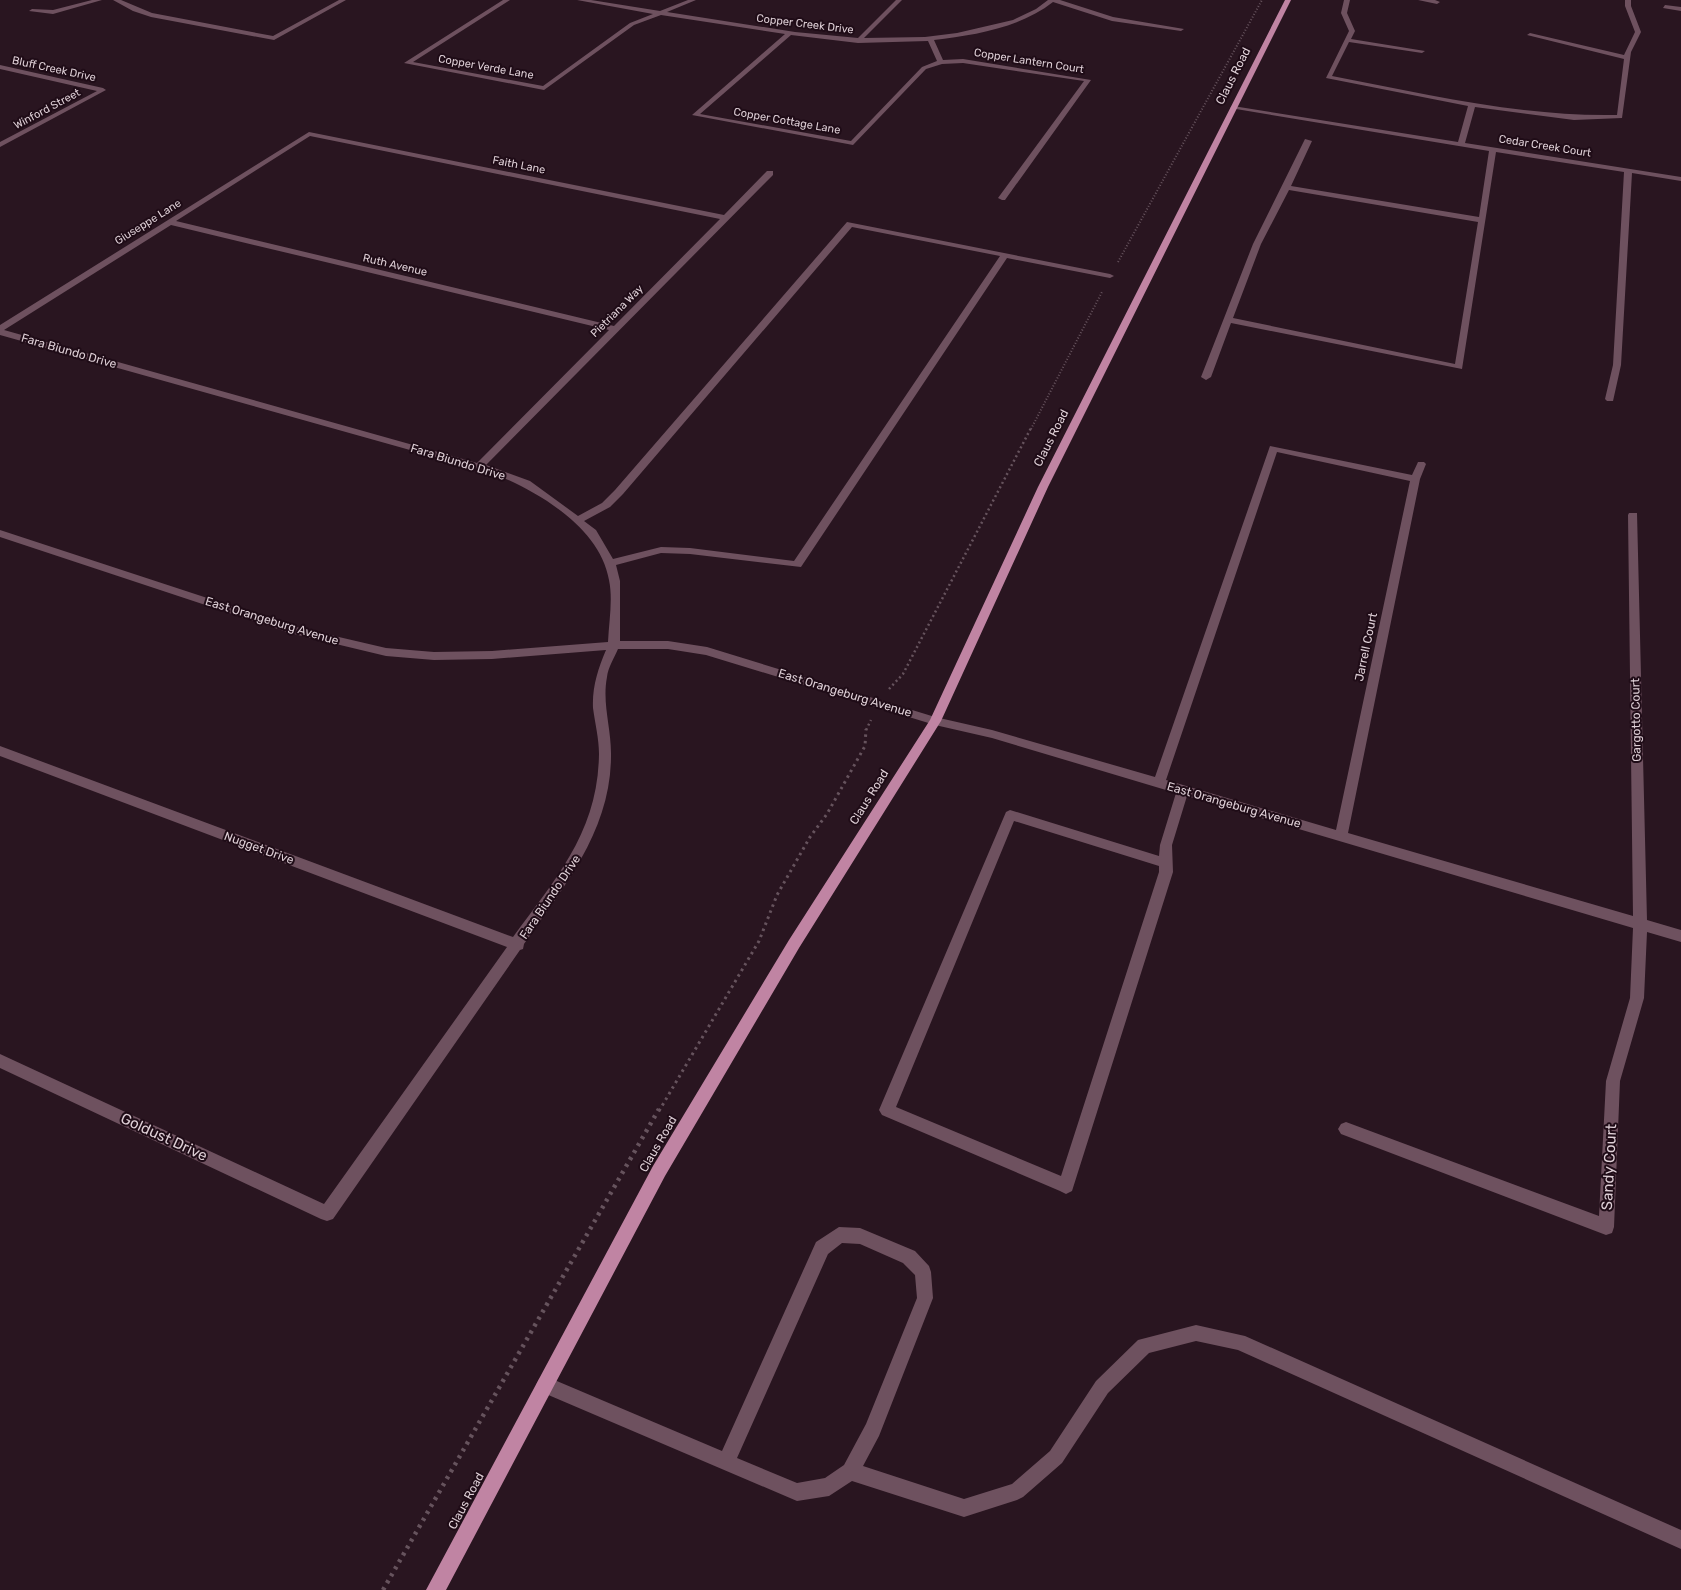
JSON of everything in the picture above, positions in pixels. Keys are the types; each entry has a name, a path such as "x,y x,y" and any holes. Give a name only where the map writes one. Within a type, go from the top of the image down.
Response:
{"main road":[{"name":"Claus Road","path":"436,1590 658,1171 794,944 935,721 1043,487 1288,0"}],"street":[{"path":"32,11 53,12 98,0"},
{"path":"116,0 151,15 274,38 343,0"},
{"name":"Copper Verde Lane","path":"508,0 406,63 544,88 632,24 657,12"},
{"name":"Copper Creek Drive","path":"580,0 789,34 858,41 930,39 998,26 1037,10 1053,0"},
{"path":"657,12 693,0"},
{"path":"858,41 899,0"},
{"path":"1053,0 1112,19 1180,30"},
{"path":"1347,0 1344,13 1352,31 1328,77 1472,105 1574,118 1620,116 1627,58 1638,32 1628,6 1628,0"},
{"path":"1421,0 1437,2"},
{"path":"1665,7 1681,9"},
{"name":"Copper Cottage Lane","path":"789,34 695,115 853,143 924,68 941,62"},
{"path":"1530,35 1627,58"},
{"path":"930,39 941,62"},
{"path":"1348,40 1422,51"},
{"name":"Copper Lantern Court","path":"941,62 963,62 1088,80 1002,198"},
{"name":"Bluff Creek Drive","path":"0,68 103,90"},
{"name":"Winford Street","path":"0,145 103,90"},
{"path":"1461,144 1472,105"},
{"name":"Cedar Creek Court","path":"1233,108 1681,179"},
{"name":"Faith Lane","path":"309,134 725,218"},
{"name":"Giuseppe Lane","path":"0,331 309,134"},
{"path":"1206,377 1257,245 1285,187 1294,176 1308,141"},
{"path":"1228,320 1459,367 1493,149"},
{"path":"1610,398 1617,365 1628,171"},
{"name":"Pietriana Way","path":"480,466 770,173"},
{"path":"1285,187 1482,220"},
{"name":"Ruth Avenue","path":"169,222 615,329"},
{"path":"578,520 606,504 619,492 850,224 1110,276"},
{"path":"610,563 661,550 690,551 797,565 1005,255"},
{"name":"Fara Biundo Drive","path":"0,331 480,466 526,484 578,520 592,532 610,563 615,581 614,645 601,676 599,706 605,753 602,785 593,823 577,858 327,1213"},
{"path":"1159,783 1273,448 1415,479"},
{"name":"Jarrell Court","path":"1341,836 1415,479 1421,464"},
{"name":"Gargotto Court","path":"1633,516 1640,924"},
{"name":"East Orangeburg Avenue","path":"0,532 294,630 386,652 434,656 492,655 614,645 668,644 707,651 935,721 992,734 1681,936"},
{"name":"Nugget Drive","path":"0,751 518,944"},
{"path":"1166,863 1010,815 887,1110 1066,1186 1166,872 1166,863 1166,845 1183,790"},
{"name":"Sandy Court","path":"1346,1129 1606,1227 1613,1080 1637,998 1640,924"},
{"name":"Goldust Drive","path":"0,1061 327,1213"},
{"path":"545,1385 726,1462 797,1492 829,1488 850,1470 873,1430 924,1298 923,1272 909,1257 860,1236 840,1236 822,1248 726,1462"},
{"path":"850,1470 964,1508 1017,1491 1056,1457 1102,1386 1144,1346 1196,1333 1239,1342 1681,1540"}],"path":[{"path":"383,1590 596,1217 759,940 777,895 810,837 827,814 865,746 866,729 893,683 903,674 1110,276 1262,0"}]}
